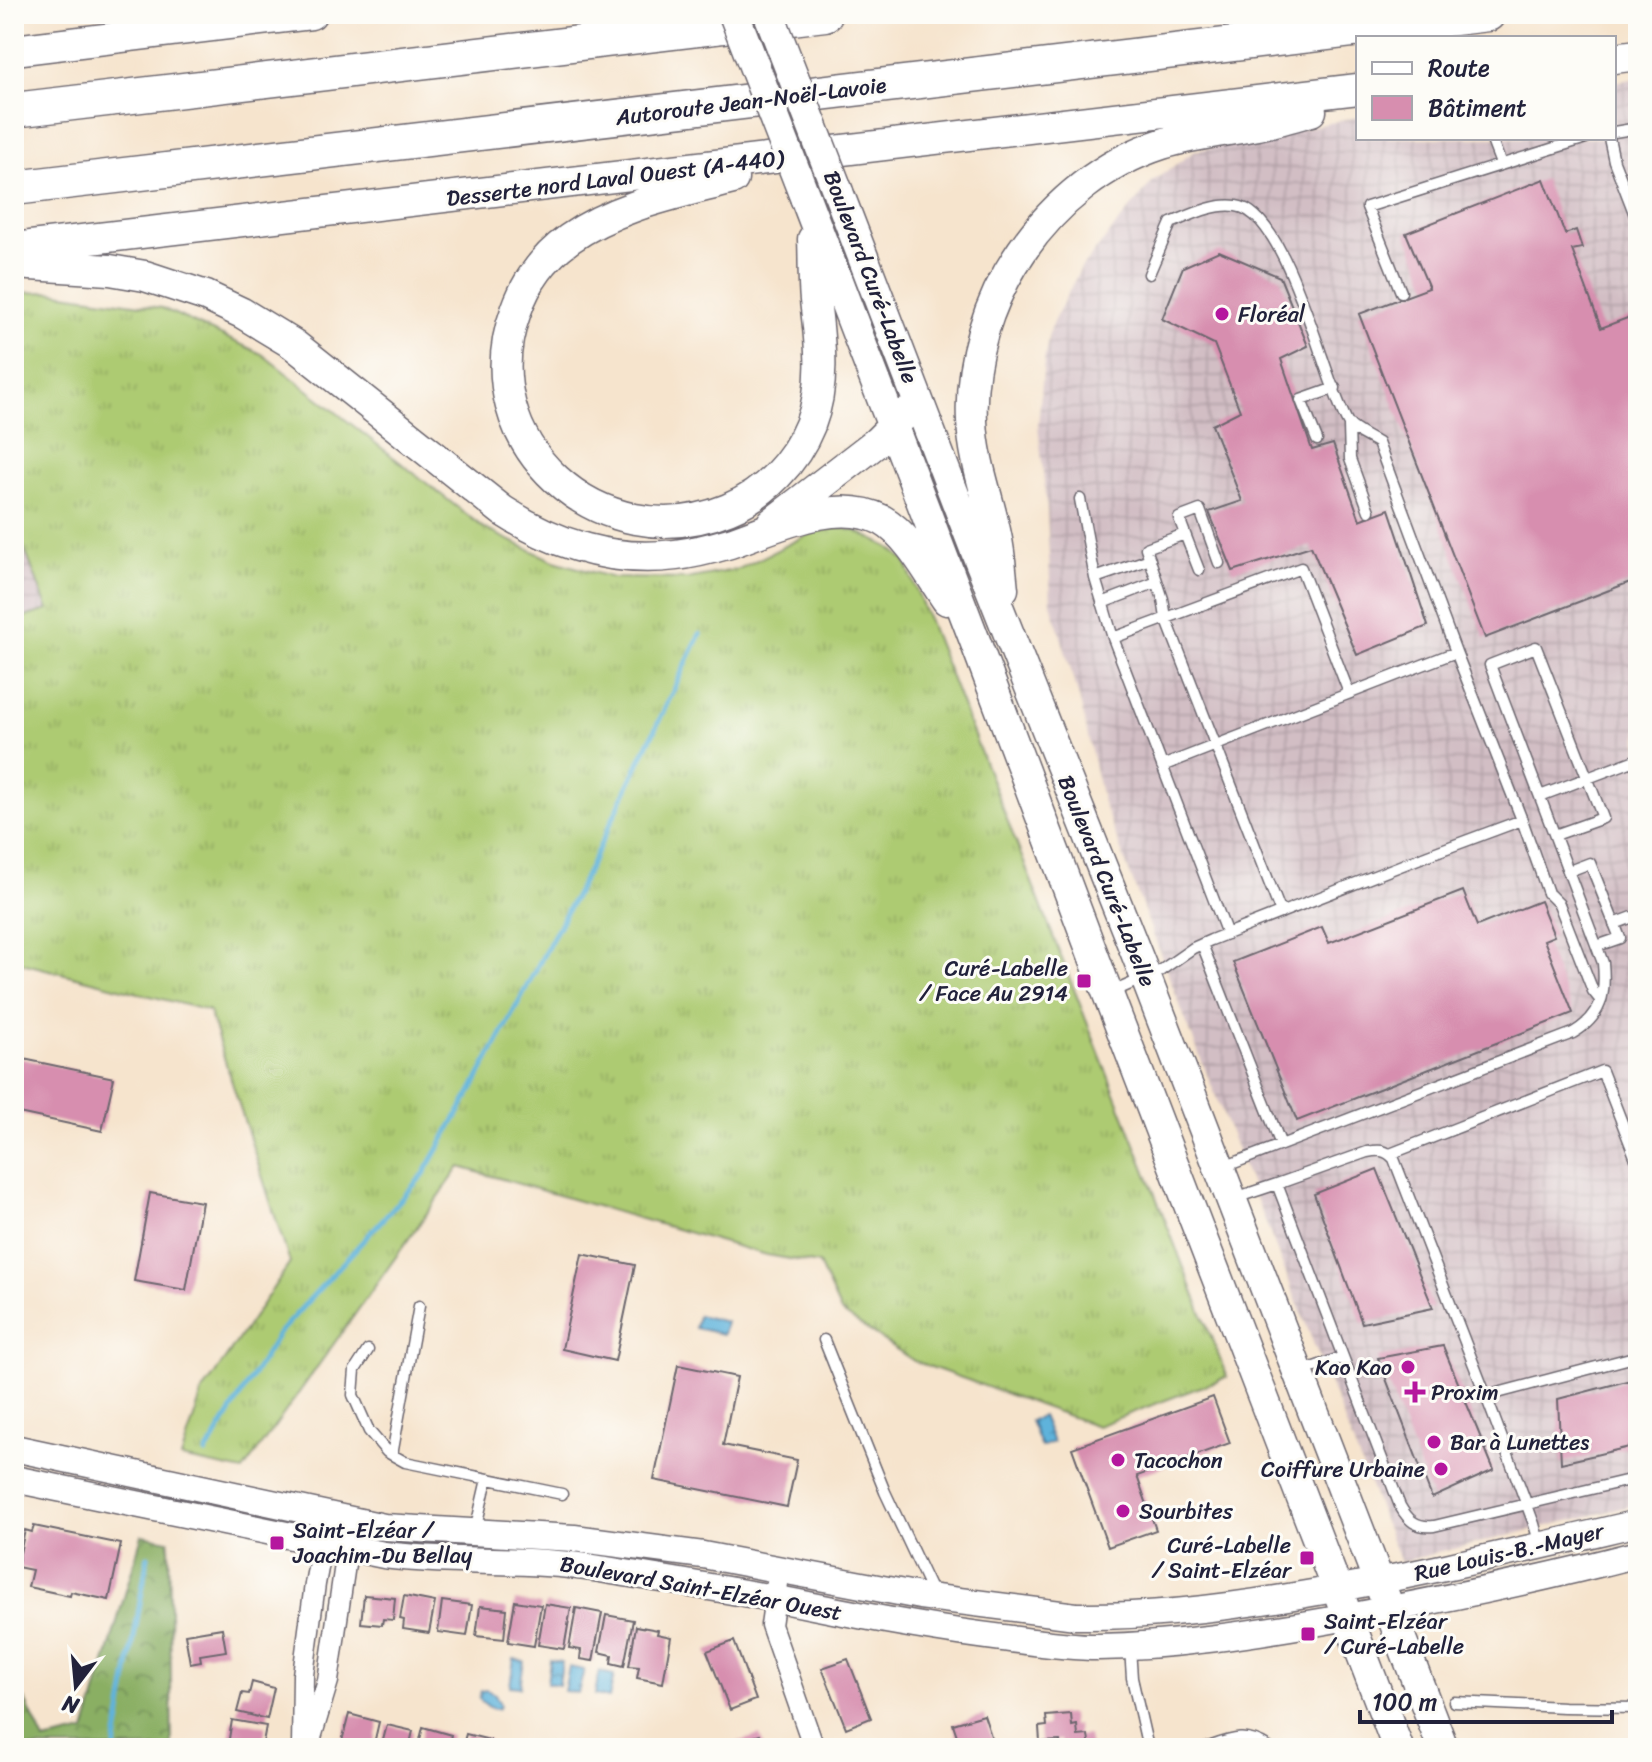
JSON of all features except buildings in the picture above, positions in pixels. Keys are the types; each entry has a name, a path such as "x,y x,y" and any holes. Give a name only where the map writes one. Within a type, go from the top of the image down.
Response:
{"highway":[{"path":"14,110 825,14"},
{"name":"Autoroute Jean-Noël-Lavoie","path":"14,188 1488,14"}],"main road":[{"path":"195,27 235,14"},
{"path":"17,47 311,14"},
{"name":"Boulevard Curé-Labelle","path":"734,14 1398,1748"},
{"name":"Boulevard Curé-Labelle","path":"769,14 1443,1748"},
{"path":"1616,58 1638,55"},
{"name":"Desserte nord Laval Ouest (A-440)","path":"14,248 1356,89"},
{"path":"1008,631 997,535 975,453 972,404 974,372 985,325 997,294 1016,260 1036,232 1070,196 1108,169 1137,154 1181,139 1258,125 1356,100"},
{"path":"809,207 821,347 819,390 802,442 777,475 739,505 703,518 667,523 630,519 606,511 573,494 552,476 535,456 520,429 507,388 505,361 508,336 519,301 546,260 579,232 634,206 827,153"},
{"path":"14,264 136,274 188,290 242,313 302,350 503,511 533,530 563,543 607,554 664,556 727,544 764,529 836,511 867,514 886,522 915,551 975,641"},
{"path":"764,529 877,442 918,401"}],"street":[{"name":"Boulevard Saint-Elzéar Ouest","path":"14,1448 384,1527 574,1538 703,1555 935,1598 1061,1615 1100,1617 1210,1609 1379,1581"},
{"name":"Boulevard Saint-Elzéar Ouest","path":"14,1479 384,1555 561,1563 774,1598 910,1625 1074,1646 1130,1646 1212,1639 1390,1610"},
{"path":"305,1748 303,1675 340,1518"},
{"name":"Rue Louis-B.-Mayer","path":"1379,1581 1638,1523"},
{"name":"Rue Louis-B.-Mayer","path":"1390,1610 1543,1578 1638,1554"},
{"path":"779,1569 771,1625 814,1748"}],"lane":[{"path":"1616,132 1638,128"},
{"path":"1492,140 1501,164"},
{"path":"1401,292 1367,207 1579,140"},
{"path":"1609,140 1614,161 1638,223"},
{"path":"1149,274 1171,223 1225,206 1236,206 1261,220 1283,254 1335,388 1349,426 1350,459 1369,511"},
{"path":"1317,440 1301,400 1335,388"},
{"path":"1349,426 1378,443 1548,893 1559,904 1593,991 1601,1001"},
{"path":"1080,499 1095,578 1113,638 1227,934"},
{"path":"1199,570 1179,518 1200,510 1219,563"},
{"path":"1185,534 1146,548 1166,618 1281,913"},
{"path":"1095,578 1150,559"},
{"path":"1113,638 1301,568 1349,693"},
{"path":"1102,603 1157,582"},
{"path":"1219,1169 1573,1033 1593,1018 1601,1001 1603,963 1490,665 1536,647 1603,818 1555,835"},
{"path":"1162,766 1456,652"},
{"path":"1540,796 1638,759"},
{"path":"1108,994 1172,965 1183,954 1202,944 1522,820"},
{"path":"1569,871 1590,863 1620,938 1597,946"},
{"path":"1614,924 1638,915"},
{"path":"1202,944 1281,1145"},
{"path":"1390,1154 1602,1071 1638,1164"},
{"path":"1230,1200 1357,1154 1376,1150 1390,1154 1486,1396 1540,1545"},
{"path":"1277,1184 1400,1506 1413,1524 1434,1526 1638,1478"},
{"path":"392,1455 419,1306"},
{"path":"824,1340 885,1492 935,1598"},
{"path":"368,1350 355,1370 353,1395 369,1431 387,1452 405,1462 562,1494"},
{"path":"1486,1396 1638,1356"},
{"path":"1298,1373 1343,1357"},
{"path":"475,1532 487,1479"},
{"path":"1130,1646 1132,1678 1148,1748"},
{"path":"1454,1702 1638,1708"},
{"path":"1206,1748 1242,1738 1255,1740 1269,1748"}],"shaded area":[{"path":"1638,78 1638,1504 1400,1562 1103,803 1080,701 1051,603 1047,509 1038,425 1044,362 1050,328 1081,268 1153,181 1195,151 1356,117 1356,140 1616,140 1616,82"},
{"path":"14,521 48,610 14,620"}],"green space":[{"path":"50,292 162,308 262,354 485,529 554,561 613,578 687,579 739,569 817,530 838,527 856,531 889,547 905,561 1227,1377 1097,1426 914,1361 841,1312 819,1264 767,1255 460,1167 243,1471 181,1458 202,1393 290,1263 209,1011 14,961 14,620 48,610 14,521 14,293"},
{"path":"142,1535 169,1540 172,1748 14,1748 14,1702 25,1700 44,1741 85,1732"}],"water":[{"path":"698,1315 726,1322 723,1334 695,1328"},
{"path":"1042,1416 1053,1442 1041,1447 1030,1421"},
{"path":"514,1659 524,1661 520,1687 510,1686"},
{"path":"550,1660 562,1662 559,1685 547,1683"},
{"path":"569,1667 584,1670 578,1693 564,1691"},
{"path":"599,1672 614,1675 609,1698 595,1695"},
{"path":"481,1691 495,1694 499,1708 491,1708 479,1699"}],"waterway":[{"path":"206,1453 278,1334 424,1174 588,871 700,634"},
{"path":"115,1748 148,1556"}],"place":[{"name":"Floréal","path":"1222,314"},
{"name":"Curé-Labelle / Face Au 2914","path":"1084,981"},
{"name":"Kao Kao","path":"1408,1367"},
{"name":"Proxim","path":"1415,1392"},
{"name":"Bar à Lunettes","path":"1434,1442"},
{"name":"Tacochon","path":"1118,1460"},
{"name":"Coiffure Urbaine","path":"1441,1469"},
{"name":"Sourbites","path":"1123,1511"},
{"name":"Saint-Elzéar / Joachim-Du Bellay","path":"277,1543"},
{"name":"Curé-Labelle / Saint-Elzéar","path":"1307,1558"},
{"name":"Saint-Elzéar / Curé-Labelle","path":"1308,1634"}]}
